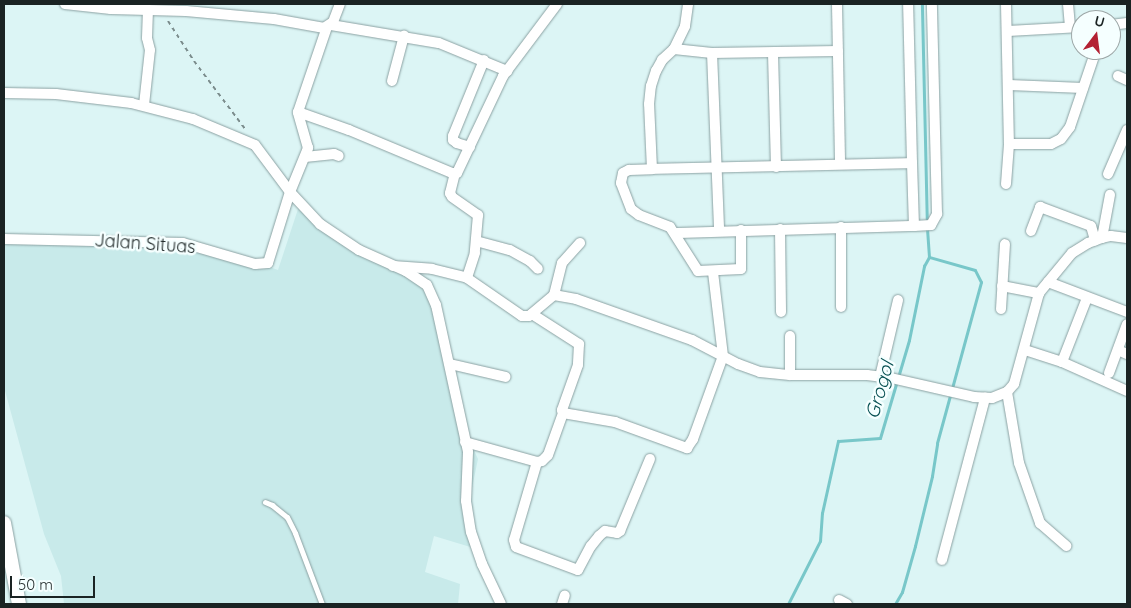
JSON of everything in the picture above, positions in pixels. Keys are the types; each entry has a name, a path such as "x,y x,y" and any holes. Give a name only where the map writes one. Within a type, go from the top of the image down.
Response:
{"main road":[{"path":"4,523 19,604"}],"street":[{"path":"65,4 161,11 186,10 404,36 439,43 507,71"},
{"path":"290,192 305,157 308,140 298,119 298,112 329,26 335,19 340,4"},
{"path":"467,278 474,257 478,215 452,197 450,193 454,173 461,168 507,71 552,4"},
{"path":"652,169 649,104 651,86 659,64 674,49 685,26 688,4"},
{"path":"837,4 840,164"},
{"path":"908,4 914,226"},
{"path":"675,233 927,226 934,222 937,214 932,4"},
{"path":"1006,4 1009,85 1006,184"},
{"path":"1008,31 1070,27 1068,4"},
{"path":"144,105 150,50 147,36 148,10"},
{"path":"392,81 404,36"},
{"path":"674,49 712,54 838,51"},
{"path":"773,53 776,167"},
{"path":"712,54 715,168 719,231"},
{"path":"470,147 457,143 453,140 453,136 484,60"},
{"path":"1008,144 1057,142 1070,127 1093,60"},
{"path":"1009,85 1083,88"},
{"path":"4,93 63,95 144,105 193,119 255,145 290,192 309,214 329,231 359,250 418,278 430,289 450,364 469,460 466,501 469,522 482,564 501,604"},
{"path":"298,112 349,130 454,173"},
{"path":"1108,174 1127,130"},
{"path":"305,157 334,154 339,156"},
{"path":"741,230 742,268 713,272 696,270 675,233 665,224 634,211 624,194 620,180 622,173 629,170 652,169 912,163"},
{"name":"Jalan Situas","path":"4,239 183,243 264,265 270,260 290,192"},
{"path":"1099,239 1110,195"},
{"path":"1031,231 1040,207 1091,226 1099,239"},
{"path":"841,227 841,307"},
{"path":"780,229 781,312"},
{"path":"554,295 576,299 670,332 751,370 790,375 834,374 891,378 985,398 998,397 1007,392 1017,377 1039,293 1072,253 1099,239 1111,236 1127,238"},
{"path":"476,241 510,250 530,261 538,269"},
{"path":"393,266 432,269 467,278 484,288 518,314 525,316 532,314 554,295 562,263 580,243"},
{"path":"1001,308 1004,244"},
{"path":"563,413 616,422 687,448 693,439 723,356 713,272"},
{"path":"1048,282 1127,312"},
{"path":"1002,286 1039,293"},
{"path":"1062,362 1087,298"},
{"path":"880,377 898,300"},
{"path":"465,442 537,462 546,459 578,365 579,344 532,314"},
{"path":"1109,373 1122,352 1127,324"},
{"path":"790,336 790,375"},
{"path":"1025,350 1062,362 1127,391"},
{"path":"450,364 506,377"},
{"path":"1007,392 1019,463 1040,523 1066,546"},
{"path":"942,560 985,398"},
{"path":"537,462 514,540 516,547 578,570 591,546 599,536 605,531 617,533 620,531 650,459"}],"lane":[{"path":"265,502 286,516 295,533 322,604"}],"path":[{"path":"161,11 194,61 238,118 255,145"}],"shaded area":[{"path":"300,203 347,238 432,285 464,429 478,459 471,493 477,549 434,536 425,572 460,584 458,604 64,604 61,576 44,534 4,387 4,238 187,238 278,270"}],"waterway":[{"name":"Grogol","path":"895,604 902,592 915,546 932,476 937,443 981,282 975,270 929,257 922,4"},
{"name":"Grogol","path":"788,604 820,541 822,513 838,441 880,438 909,340 924,266 929,257"}]}
